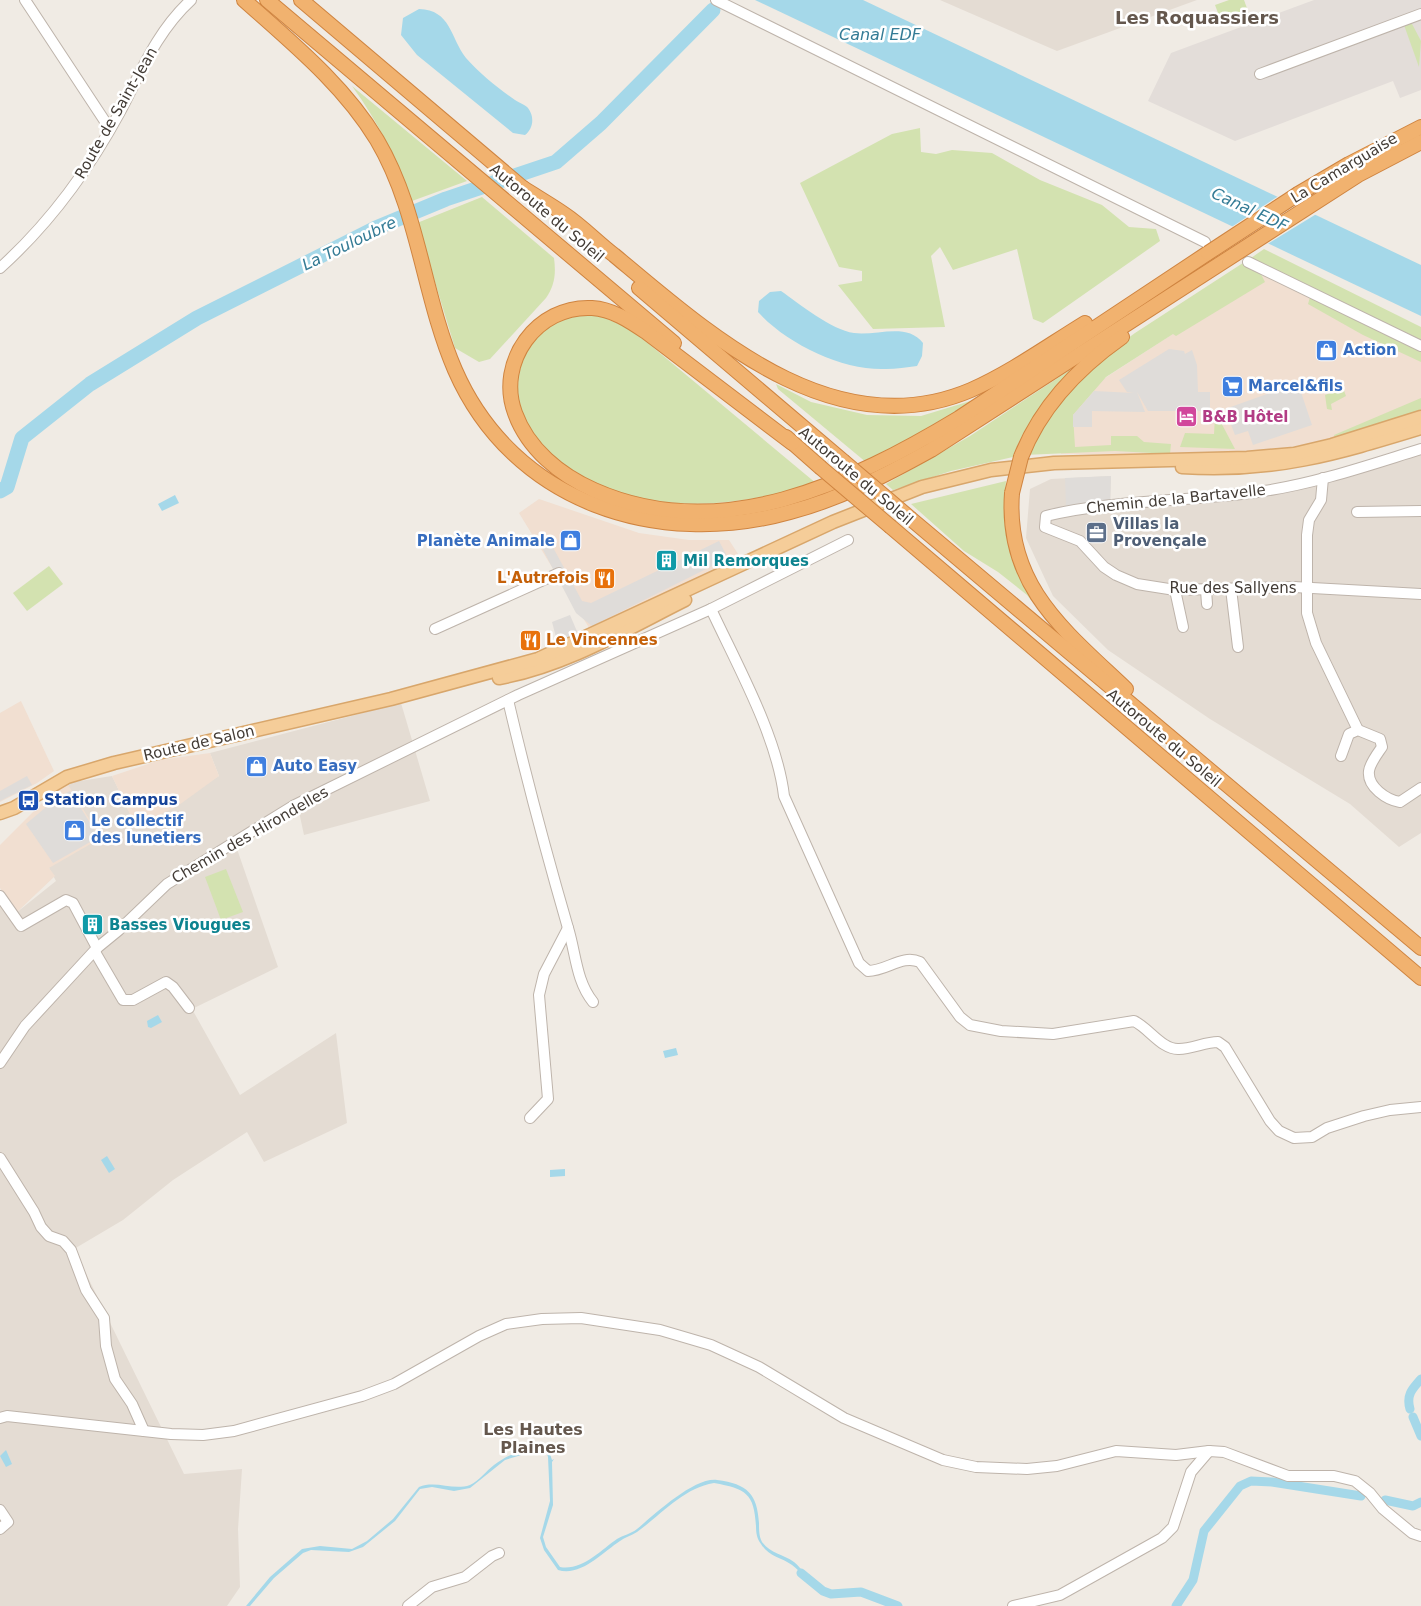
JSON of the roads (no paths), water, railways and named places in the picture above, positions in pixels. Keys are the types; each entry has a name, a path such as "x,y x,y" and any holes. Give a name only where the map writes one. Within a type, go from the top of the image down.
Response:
{"highway":[{"path":"244,0 302,52 360,116 377,141 407,206 437,322 456,372 482,417 514,453 559,487 599,508 667,524 712,525 751,521 790,513 830,500 878,479 931,450 1157,310 1319,204 1421,149"},
{"name":"Autoroute du Soleil","path":"268,0 503,197 1421,978"},
{"name":"Autoroute du Soleil","path":"302,0 842,461 1421,948"},
{"name":"La Camarguaise","path":"1168,280 1207,247 1349,164 1421,127"},
{"name":"La Camarguaise","path":"1319,204 1358,175 1421,142"},
{"path":"523,188 566,215 702,326 750,359 794,384 833,398 858,403 919,403 971,390 1087,322 1168,280"},
{"path":"792,443 622,316 592,308 565,310 543,322 528,336 514,356 510,387 514,412 524,432 537,450 559,470 584,486 634,504 687,512 742,509 820,489 877,465 959,418 1168,280"},
{"path":"1157,310 1062,388 1029,436 1021,457 1012,493 1010,517 1012,537 1020,564 1051,615 1092,658 1228,786"}],"main road":[{"path":"441,686 554,653 833,522 922,487 991,470 1054,463 1247,458 1294,454 1332,445 1421,417"},
{"path":"1120,462 1208,468 1255,468 1296,463 1337,454 1421,428"},
{"path":"441,686 526,673 602,641 693,596 738,568"},
{"name":"Route de Salon","path":"0,813 14,808 67,777 104,766 441,686"},
{"name":"Route de Salon","path":"0,822 14,808"}],"street":[{"path":"25,0 110,129"},
{"name":"Route de Saint-Jean","path":"0,268 52,215 88,167 162,32 191,0"},
{"path":"716,0 1207,247"},
{"path":"1260,74 1421,14"},
{"path":"1248,251 1421,346"},
{"name":"Chemin de la Bartavelle","path":"1046,516 1075,509 1197,500 1265,491 1323,478 1421,449"},
{"path":"1323,478 1321,500 1310,520 1306,535 1307,613 1316,643 1358,730 1380,739 1382,746 1369,770 1370,782 1389,800 1400,802 1421,788"},
{"path":"1357,512 1421,511"},
{"name":"Rue des Sallyens","path":"1046,516 1045,527 1080,541 1104,567 1116,576 1138,584 1175,590 1306,589 1421,594"},
{"name":"Chemin des Hirondelles","path":"0,1063 25,1026 96,950 120,930 167,884 293,806 508,700 711,609 848,540"},
{"path":"435,629 559,573"},
{"path":"1231,589 1238,647"},
{"path":"1175,590 1183,627"},
{"path":"1206,590 1207,604"},
{"path":"711,609 760,717 782,778 784,796 859,963 868,971 879,971 907,958 920,962 960,1017 970,1025 1001,1030 1053,1034 1134,1020 1164,1044 1174,1048 1180,1049 1218,1042 1225,1047 1270,1121 1279,1131 1294,1138 1312,1137 1327,1128 1364,1116 1390,1110 1421,1107"},
{"path":"602,641 608,655"},
{"path":"508,700 582,988 593,1002"},
{"path":"1341,756 1349,734 1358,730"},
{"path":"0,896 21,926 66,900 73,903 123,1000 133,1000 166,982 173,987 189,1008"},
{"path":"530,1118 548,1099 539,995 544,974 568,928"},
{"path":"0,1158 34,1212 41,1227 49,1236 63,1241 71,1250 86,1290 104,1318 106,1346 116,1380 132,1404 144,1431"},
{"path":"0,1418 8,1416 144,1431 202,1435 234,1431 362,1396 394,1384 479,1336 506,1324 542,1319 581,1318 660,1330 711,1345 759,1366 844,1418 943,1460 976,1467 1027,1469 1057,1466 1116,1451 1176,1455 1209,1451 1224,1452 1288,1476 1334,1476 1355,1481 1370,1493 1383,1509 1412,1533 1421,1536"},
{"path":"1013,1606 1060,1595 1162,1538 1173,1527 1191,1472 1209,1451"},
{"path":"0,1510 8,1522 0,1528"},
{"path":"408,1606 432,1587 465,1577 492,1556 499,1553"}],"water":[{"name":"Canal EDF","path":"755,0 863,0 1421,265 1421,316"},
{"path":"419,9 438,14 444,19 471,64 496,86 528,108 532,115 532,123 530,130 525,135 513,133 417,55 401,35 403,18"},
{"path":"781,291 816,316 845,331 863,333 900,331 909,333 923,343 922,356 917,366 886,369 852,365 834,360 800,345 770,324 758,312 759,301 770,292"},
{"path":"175,495 179,503 162,511 158,504"},
{"path":"158,1015 162,1022 151,1028 148,1027 147,1021"},
{"path":"676,1048 678,1055 665,1058 663,1051"},
{"path":"107,1156 115,1169 109,1173 101,1160"},
{"path":"565,1169 565,1176 550,1177 550,1170"},
{"path":"541,1446 548,1448 552,1460 554,1459 552,1462 553,1505 543,1537 546,1547 560,1567 576,1566 583,1563 617,1539 635,1531 686,1490 697,1484 717,1480 736,1484 749,1492 756,1505 762,1542 769,1549 794,1562 815,1584 808,1581 788,1562 771,1554 764,1548 756,1531 753,1506 746,1494 734,1488 714,1483 692,1490 682,1496 637,1532 583,1567 567,1571 558,1570 544,1550 540,1538 550,1501 548,1457 546,1451 541,1449 505,1460 470,1488 454,1491 432,1487 420,1489 395,1521 363,1547 349,1552 311,1550 303,1553 274,1578 250,1606 246,1606 270,1577 302,1549 320,1546 352,1549 367,1541 393,1519 419,1487 432,1485 464,1487 470,1485 505,1458 522,1450"},
{"path":"6,1450 12,1464 6,1467 0,1456"}],"waterway":[{"name":"La Touloubre","path":"0,491 7,487 22,438 90,384 197,318 376,228 446,199 556,162 601,123 713,10"},
{"path":"1410,1409 1409,1396 1421,1379"},
{"path":"1413,1417 1421,1436"},
{"path":"1176,1606 1193,1580 1204,1531 1240,1486 1251,1481 1272,1482 1361,1496"},
{"path":"1385,1500 1413,1506 1421,1502"},
{"path":"801,1573 823,1591 831,1594 861,1592 898,1606"}],"place":[{"name":"Action","path":"1327,350"},
{"name":"Marcel&fils","path":"1232,386"},
{"name":"B&B Hôtel","path":"1186,417"},
{"name":"Villas la Provençale","path":"1097,533"},
{"name":"Planète Animale","path":"571,541"},
{"name":"Mil Remorques","path":"667,561"},
{"name":"L'Autrefois","path":"605,578"},
{"name":"Le Vincennes","path":"530,640"},
{"name":"Auto Easy","path":"257,766"},
{"name":"Station Campus","path":"28,800"},
{"name":"Le collectif des lunetiers","path":"75,830"},
{"name":"Basses Viougues","path":"93,925"}],"district":[{"name":"Les Roquassiers","path":"1197,18"},
{"name":"Les Hautes Plaines","path":"533,1438"}]}
